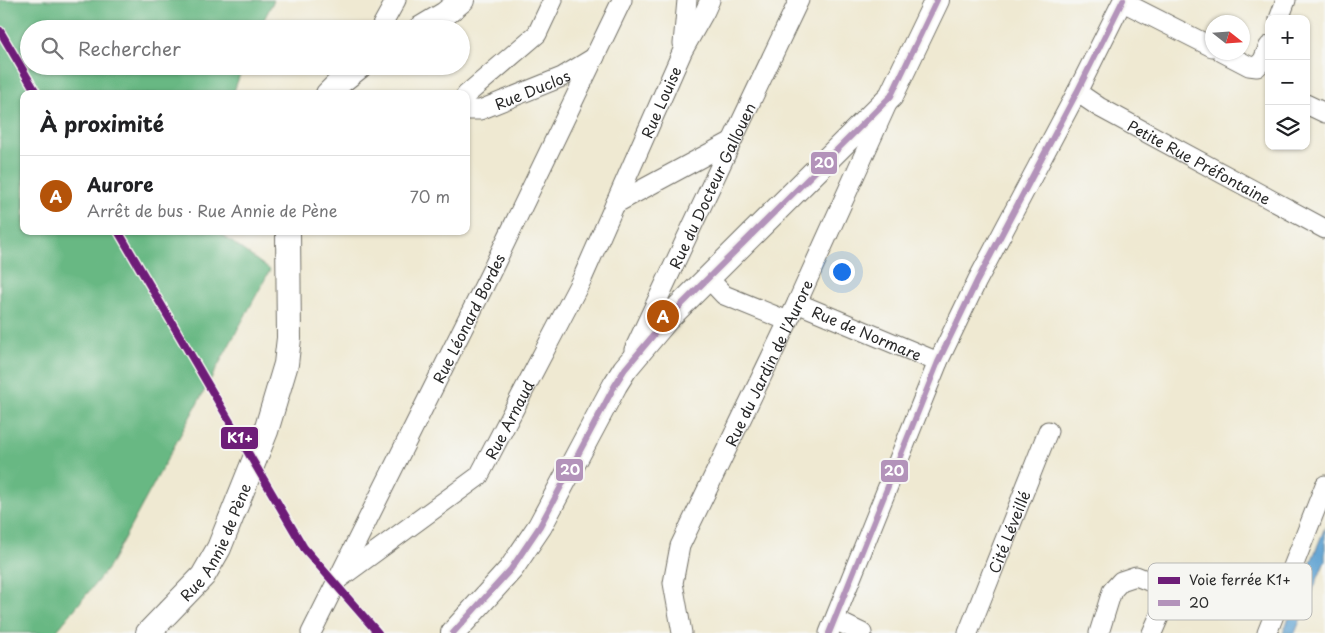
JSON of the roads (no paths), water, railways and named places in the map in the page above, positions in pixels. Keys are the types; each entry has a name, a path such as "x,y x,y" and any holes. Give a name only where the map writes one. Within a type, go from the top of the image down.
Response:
{"street":[{"path":"385,20 396,0"},
{"path":"435,20 462,0"},
{"path":"470,92 537,34 553,0"},
{"name":"Rue Léonard Bordes","path":"311,633 486,282 622,0"},
{"path":"683,50 687,0"},
{"name":"Rue Louise","path":"615,204 683,50 710,0"},
{"name":"Rue du Docteur Gallouen","path":"625,369 799,0"},
{"path":"453,633 511,569 540,526 614,385 625,369 667,319 891,96 937,0"},
{"path":"1280,15 1286,0"},
{"path":"862,633 832,627 938,362 976,281 1077,92 1123,1 1205,43"},
{"name":"Rue Duclos","path":"470,110 480,110 562,77 595,57"},
{"path":"1237,60 1249,66 1257,67 1265,57"},
{"path":"332,90 349,75"},
{"name":"Petite Rue Préfontaine","path":"1077,92 1099,107 1325,228"},
{"name":"Rue du Jardin de l'Aurore","path":"682,633 673,583 680,546 797,303 891,96"},
{"path":"1308,105 1325,113"},
{"path":"615,204 732,141"},
{"name":"Rue Arnaud","path":"337,580 479,476 582,280 615,204"},
{"name":"Rue Annie de Pène","path":"148,633 203,576 220,548 266,431 286,364 289,338 288,235"},
{"path":"708,278 724,295 788,321"},
{"name":"Rue de Normare","path":"797,303 938,362"},
{"name":"Cité Léveillé","path":"968,633 1048,431"},
{"path":"1295,563 1325,485"},
{"path":"1099,633 1112,592 1120,581 1136,576 1148,581"},
{"path":"1152,633 1158,620"},
{"path":"1268,633 1273,620"}],"water":[{"path":"1325,527 1325,561 1312,592 1311,563"},
{"path":"1288,620 1300,620 1295,633 1283,633"}],"rail line":[{"name":"K1+","path":"0,31 20,65"},
{"name":"K1+","path":"26,75 35,90"},
{"name":"K1+","path":"120,235 304,548 378,633"}],"place":[{"name":"Aurore","path":"663,316"}]}
